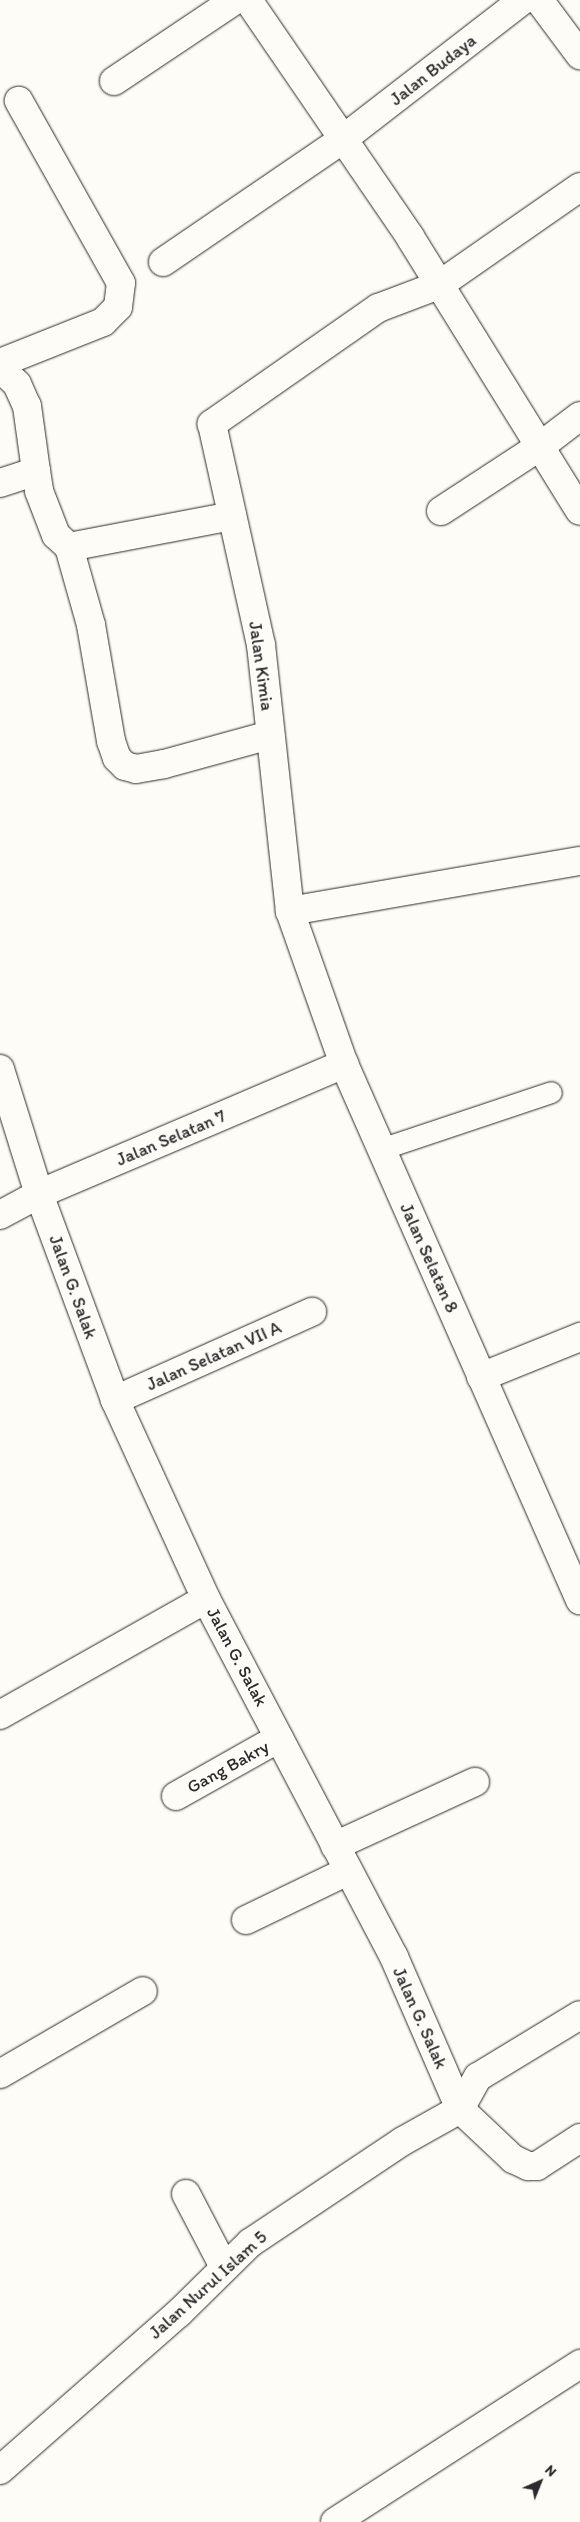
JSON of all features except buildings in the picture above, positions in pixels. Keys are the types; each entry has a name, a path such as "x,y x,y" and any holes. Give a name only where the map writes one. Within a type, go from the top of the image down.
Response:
{"street":[{"path":"114,81 235,0"},
{"path":"248,0 343,139 439,285 542,445 580,511"},
{"name":"Jalan Budaya","path":"163,262 343,139 524,0"},
{"path":"539,0 580,55"},
{"path":"0,363 103,322 118,307 121,283 19,101"},
{"path":"439,285 580,186"},
{"name":"Jalan Kimia","path":"290,911 261,646 212,424 378,308 439,285"},
{"path":"0,368 17,384 27,406 39,491 56,534 69,547 91,625 111,741 117,758 126,766 136,769 164,764 270,735"},
{"path":"441,510 542,445 580,416"},
{"path":"0,483 36,471"},
{"path":"69,547 232,516"},
{"path":"290,911 580,861"},
{"name":"Jalan Selatan 8","path":"290,911 344,1064 481,1377 572,1563 580,1600"},
{"name":"Jalan Selatan 7","path":"0,1215 39,1194 344,1064"},
{"name":"Jalan G. Salak","path":"0,1069 39,1194 115,1400 206,1599 394,1958 460,2109"},
{"name":"Jalan Selatan VII A","path":"115,1400 312,1312"},
{"path":"481,1377 580,1337"},
{"path":"0,1715 206,1599"},
{"name":"Gang Bakry","path":"176,1796 280,1738"},
{"path":"335,1846 475,1782"},
{"path":"246,1920 348,1871"},
{"path":"0,2074 143,1992"},
{"path":"580,2015 478,2077 460,2109 513,2159 528,2166 537,2166 580,2138"},
{"name":"Jalan Nurul Islam 5","path":"1,2467 179,2313 224,2266 250,2243 403,2141 460,2109"},
{"path":"186,2194 224,2266"},
{"path":"335,2522 580,2364"}],"lane":[{"path":"381,1149 552,1092"}]}
